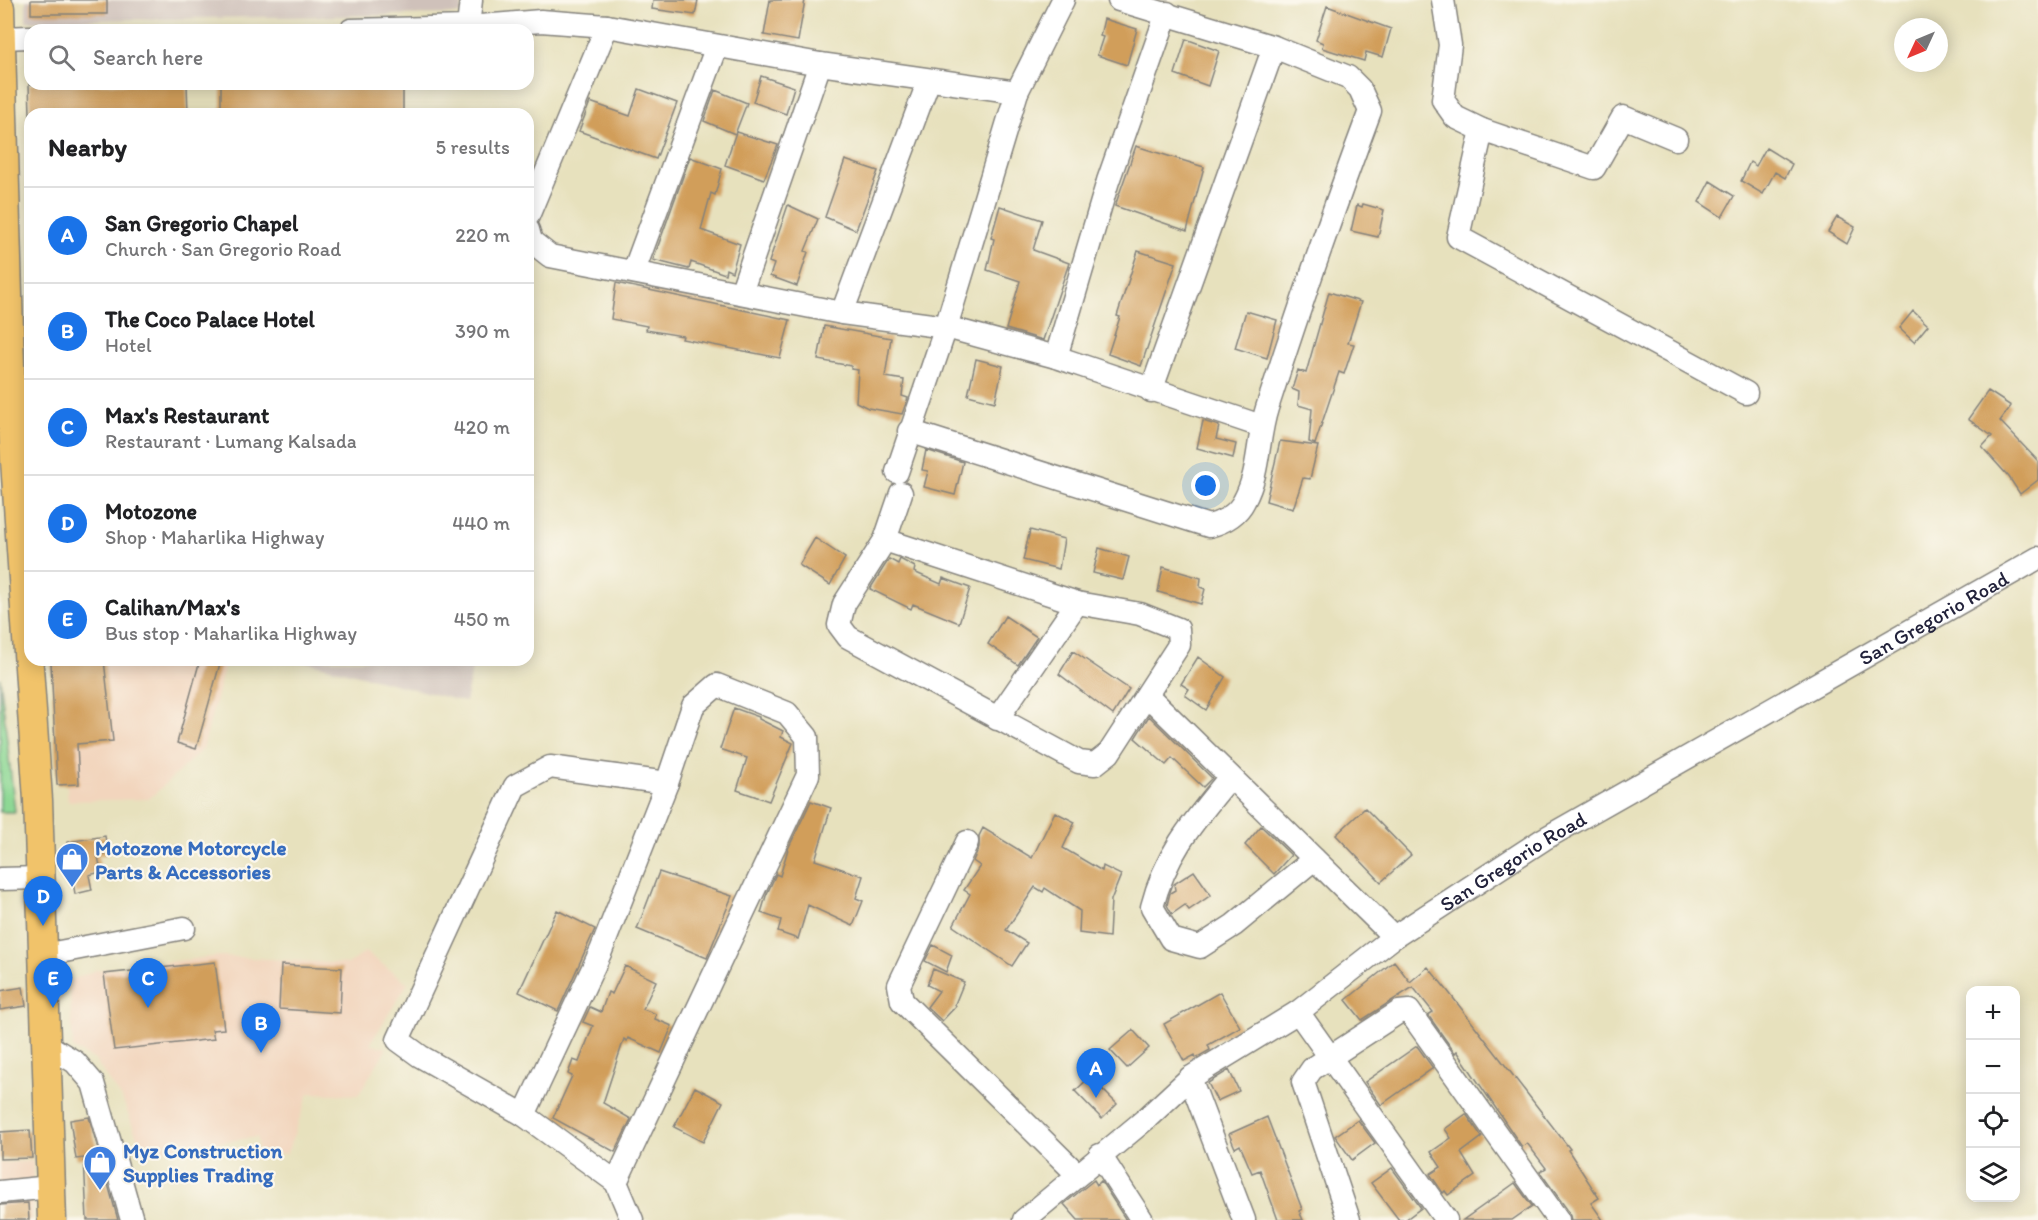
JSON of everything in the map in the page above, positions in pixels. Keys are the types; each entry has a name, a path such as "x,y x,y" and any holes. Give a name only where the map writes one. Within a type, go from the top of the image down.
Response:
{"main road":[{"path":"0,8 5,348 11,402 24,594"},
{"path":"29,666 38,800 52,1220"}],"street":[{"path":"468,24 471,0"},
{"path":"885,540 1077,603 1140,614 1178,629 1179,645 1109,753 1095,764 1079,762 997,719 848,637 840,625 844,604 885,540 909,431 946,327 1017,92 1064,0"},
{"path":"909,431 1209,526 1225,522 1244,502 1256,472 1261,426 1316,257 1370,111 1360,89 1348,77 1274,47 1119,0"},
{"path":"1443,0 1450,45 1443,100 1455,117 1482,130 1594,168 1623,117 1676,140"},
{"path":"1056,357 1108,181 1167,13"},
{"path":"504,24 541,21 607,26 820,64 1017,92"},
{"path":"534,202 607,26"},
{"path":"1,38 24,38"},
{"path":"634,271 717,46"},
{"path":"1151,391 1274,47"},
{"path":"741,293 820,64"},
{"path":"842,313 929,80"},
{"path":"1482,130 1458,237 1746,393"},
{"path":"534,243 550,256 842,313 946,327 1056,357 1151,391 1261,426"},
{"name":"San Gregorio Road","path":"1024,1220 1190,1078 1298,1012 1394,938 1564,828 2038,558"},
{"path":"997,719 1077,603"},
{"path":"524,1115 601,951 668,783 693,706 717,685 787,713 807,737 808,775 616,1182"},
{"path":"1148,696 1394,938"},
{"path":"632,1220 616,1182 524,1115 420,1056 398,1040 515,786 550,767 668,783"},
{"path":"1230,777 1181,837 1160,878 1152,907 1171,939 1200,947 1234,925 1314,859"},
{"path":"967,842 899,984 902,1001 1077,1174"},
{"path":"0,879 41,878"},
{"path":"44,955 184,928"},
{"path":"1349,1220 1303,1082 1312,1069 1399,1012 1409,1011 1558,1220"},
{"path":"1298,1012 1446,1220"},
{"path":"47,1045 75,1062 93,1083 132,1220"},
{"path":"1190,1078 1244,1220"},
{"path":"1100,1155 1142,1220"},
{"path":"0,1192 51,1188"}],"shaded area":[{"path":"26,0 463,0 461,14 26,21"},
{"path":"57,666 224,666 203,749 149,799 68,801"},
{"path":"323,666 473,666 465,702"},
{"path":"365,952 408,983 370,1044 387,1048 358,1095 309,1093 287,1153 258,1158 257,1137 143,1153 122,1098 94,1059 73,1049 69,981 96,970 221,956 348,964"},
{"path":"33,1161 33,1220 0,1220 0,1163"}],"green space":[{"path":"0,678 15,812 0,812"}],"building":[{"path":"31,0 107,0 107,14 31,14"},
{"path":"653,0 698,0 695,15 652,9"},
{"path":"770,0 805,0 798,41 764,35"},
{"path":"1327,6 1391,29 1383,57 1366,52 1364,61 1322,48 1323,43 1316,40"},
{"path":"1104,19 1137,29 1127,65 1097,55 1103,37 1100,36"},
{"path":"1186,39 1219,51 1208,86 1175,74"},
{"path":"761,76 794,87 786,114 753,102"},
{"path":"639,89 677,103 656,159 579,131 590,102 630,116"},
{"path":"29,90 187,90 188,108 30,108"},
{"path":"221,90 403,90 403,108 221,108"},
{"path":"715,90 747,103 735,134 704,121"},
{"path":"736,132 778,145 764,179 725,165"},
{"path":"1136,146 1204,167 1187,231 1115,206"},
{"path":"1766,148 1792,164 1785,178 1775,172 1763,194 1741,181 1750,162 1756,166"},
{"path":"690,157 722,169 715,195 711,193 701,230 740,244 732,272 726,269 725,274 691,262 689,269 653,260"},
{"path":"845,160 878,171 856,230 825,217"},
{"path":"1710,181 1734,196 1722,217 1699,202"},
{"path":"1363,204 1384,210 1378,237 1351,231 1357,205 1362,207"},
{"path":"788,205 818,219 805,251 808,252 797,286 770,276 774,264 769,262"},
{"path":"1000,206 1042,220 1033,250 1069,263 1043,340 1006,329 1020,281 987,270 994,239 991,238"},
{"path":"1837,217 1855,227 1847,244 1828,232"},
{"path":"1138,251 1176,263 1141,366 1108,354 1120,317 1117,316"},
{"path":"616,283 790,320 780,358 682,339 683,336 646,330 647,326 611,319"},
{"path":"1329,292 1361,302 1348,343 1354,344 1344,374 1339,372 1315,444 1309,442 1312,409 1298,405 1299,392 1292,389 1298,370 1306,373"},
{"path":"1246,311 1277,320 1267,358 1235,348"},
{"path":"1913,311 1928,325 1914,342 1899,328"},
{"path":"824,326 891,338 885,377 904,380 902,396 908,398 902,414 868,408 856,402 858,370 851,369 851,366 818,360"},
{"path":"976,359 1003,366 995,402 968,395"},
{"path":"1988,391 2011,406 2000,421 2038,461 2038,480 2020,494 2009,477 1982,447 1992,436 1968,419"},
{"path":"1203,421 1219,426 1216,439 1236,444 1233,458 1197,448"},
{"path":"1280,441 1318,446 1310,479 1303,478 1293,509 1266,501"},
{"path":"926,450 963,462 955,495 924,487 928,471 922,470"},
{"path":"1030,530 1064,539 1059,569 1023,560"},
{"path":"815,538 845,558 830,585 799,565"},
{"path":"1099,548 1129,557 1123,580 1093,573"},
{"path":"889,559 898,564 900,559 915,567 914,572 941,584 943,578 970,588 959,623 913,604 911,609 870,589"},
{"path":"1163,567 1201,578 1200,587 1205,589 1201,604 1158,592"},
{"path":"1005,616 1037,637 1018,665 988,644"},
{"path":"1073,651 1129,689 1113,715 1059,674"},
{"path":"1198,657 1225,677 1206,710 1185,695 1189,689 1181,684"},
{"path":"51,666 105,666 113,741 77,744 79,784 57,785"},
{"path":"198,666 219,666 196,749 177,743"},
{"path":"734,708 759,717 783,731 781,737 793,743 769,801 737,790 747,758 720,749"},
{"path":"1149,716 1212,778 1203,787 1172,758 1166,765 1135,738"},
{"path":"811,801 831,808 815,860 863,876 856,898 863,901 853,926 808,905 798,939 778,932 781,920 761,913 766,896 776,874 780,876 788,849"},
{"path":"1365,808 1411,855 1381,882 1336,835"},
{"path":"1055,812 1075,822 1063,848 1102,871 1103,866 1121,875 1111,900 1109,937 1079,933 1080,911 1045,888 1043,892 1035,887 1006,930 1027,943 1012,966 953,926 970,894 964,890 980,866 973,861 983,828 1032,858"},
{"path":"1261,826 1291,855 1274,874 1245,845"},
{"path":"105,836 108,854 98,856 101,872 89,875 92,890 75,894 67,842"},
{"path":"1194,871 1211,895 1189,910 1185,905 1172,914 1167,905 1170,893 1175,890 1174,884"},
{"path":"659,872 732,896 707,958 637,929"},
{"path":"557,910 595,929 558,1011 519,992"},
{"path":"933,945 952,955 946,972 925,961"},
{"path":"1394,961 1410,982 1428,967 1447,990 1570,1149 1568,1150 1599,1198 1591,1203 1603,1220 1571,1220 1569,1212 1540,1172 1546,1168 1527,1143 1522,1147 1457,1051 1455,1053 1428,1015 1433,1012 1413,987 1362,1020 1346,1000"},
{"path":"215,962 224,1029 212,1030 214,1039 114,1050 104,974"},
{"path":"281,965 342,968 340,1013 279,1009"},
{"path":"625,966 656,981 643,1009 656,1014 655,1019 672,1026 661,1053 628,1038 627,1041 624,1039 603,1103 631,1119 615,1152 553,1118 572,1076 568,1074 573,1060 579,1062 593,1026 583,1022 590,1007 601,1012 608,992 612,994"},
{"path":"933,969 964,982 956,1006 942,1021 927,1007 939,991 927,985"},
{"path":"23,987 26,1006 0,1010 0,991"},
{"path":"1220,992 1240,1027 1208,1045 1210,1050 1196,1058 1195,1055 1184,1061 1164,1024"},
{"path":"1133,1030 1149,1048 1127,1068 1110,1050"},
{"path":"1417,1046 1433,1068 1381,1105 1365,1082"},
{"path":"1229,1070 1239,1091 1217,1101 1208,1083"},
{"path":"1090,1077 1117,1104 1102,1119 1075,1091"},
{"path":"695,1087 723,1102 703,1142 674,1127"},
{"path":"1466,1114 1482,1137 1461,1153 1475,1176 1448,1195 1445,1191 1443,1193 1430,1174 1441,1167 1431,1152 1451,1138 1445,1129"},
{"path":"89,1117 118,1220 87,1220 84,1158 76,1159 70,1120"},
{"path":"1267,1117 1302,1209 1299,1211 1303,1220 1278,1220 1260,1170 1252,1173 1240,1145 1235,1148 1229,1134"},
{"path":"1358,1120 1375,1143 1352,1160 1335,1136"},
{"path":"30,1130 32,1158 0,1159 0,1132"},
{"path":"1392,1168 1421,1208 1405,1220 1399,1220 1371,1183"},
{"path":"1094,1180 1097,1185 1101,1181 1126,1220 1078,1220 1064,1204"},
{"path":"1515,1183 1532,1206 1512,1220 1463,1220"},
{"path":"28,1203 29,1220 0,1220 0,1205"}],"place":[{"name":"Motozone Motorcycle Parts & Accessories","path":"72,888"},
{"name":"Motozone","path":"43,926"},
{"name":"Calihan/Max's","path":"53,1008"},
{"name":"Max's Restaurant","path":"148,1008"},
{"name":"The Coco Palace Hotel","path":"261,1053"},
{"name":"San Gregorio Chapel","path":"1096,1098"},
{"name":"Myz Construction Supplies Trading","path":"100,1191"}]}
